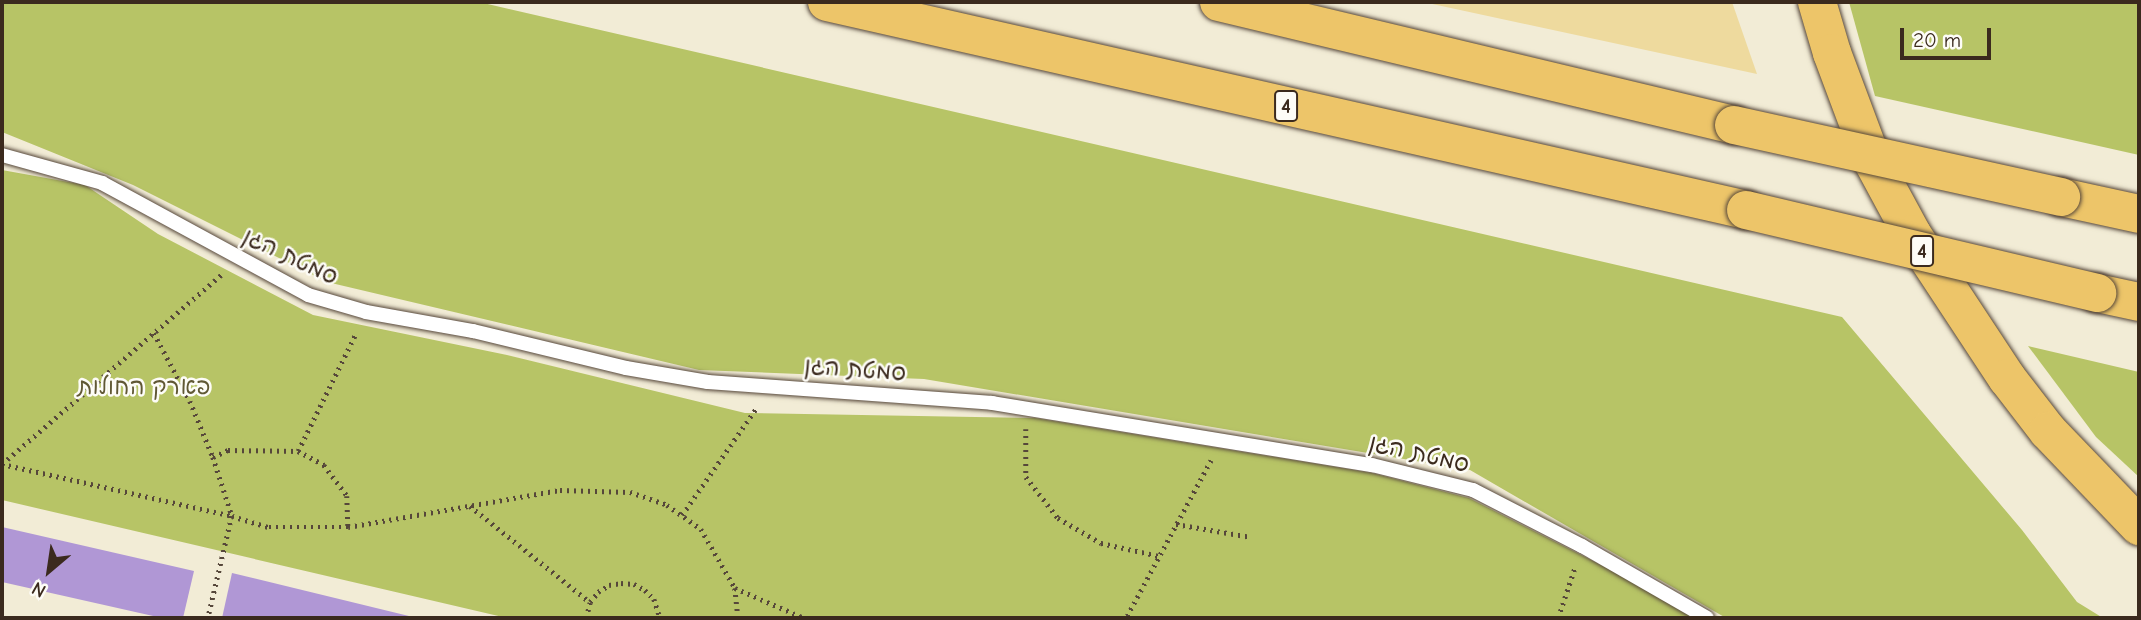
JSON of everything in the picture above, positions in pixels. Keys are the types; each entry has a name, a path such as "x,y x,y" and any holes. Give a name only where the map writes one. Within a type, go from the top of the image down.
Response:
{"highway":[{"name":"4","path":"827,2 2139,302"},
{"path":"1219,2 1734,125 2139,214"},
{"path":"1794,2 1872,160 1912,234 2007,379 2048,431 2139,527"},
{"path":"1817,2 1832,53 1872,160"}],"lane":[{"name":"סמטת הגן","path":"2,155 102,183 308,295 366,312 473,331 626,369 708,382 992,403 1371,465 1474,490 1582,546 1707,618"}],"path":[{"path":"239,259 2,464 232,516 269,527 348,527 560,490 630,492 667,505 701,529 735,589 738,618"},
{"path":"298,451 366,312"},
{"path":"154,332 190,401 213,457 232,516 208,618"},
{"path":"682,515 771,387"},
{"path":"1026,424 1023,446 1026,477 1058,518 1101,543 1159,556"},
{"path":"213,457 228,450 298,451 324,465 346,496 348,527"},
{"path":"1127,618 1214,455"},
{"path":"469,506 590,601"},
{"path":"1177,524 1251,537"},
{"path":"1558,618 1582,546"},
{"path":"586,618 590,601 609,585 634,584 654,599 660,618"},
{"path":"735,589 804,618"}],"green space":[{"path":"2,2 479,2 1842,317 2022,530 2077,602 2103,618 1726,618 1470,470 924,379 699,370 327,282 133,185 2,132"},
{"path":"1849,2 2139,2 2139,155 1875,96"},
{"name":"פארק החולות","path":"2,170 85,185 158,234 313,315 507,355 745,413 1035,418 1372,473 1469,498 1670,600 1700,618 507,618 2,500"},
{"path":"2028,346 2139,372 2139,477 2096,437"}],"sand":[{"path":"1423,2 1732,2 1757,74"}],"building":[{"path":"2,527 194,571 183,618 162,618 2,582"},
{"path":"232,573 413,617 413,618 222,618"}]}
